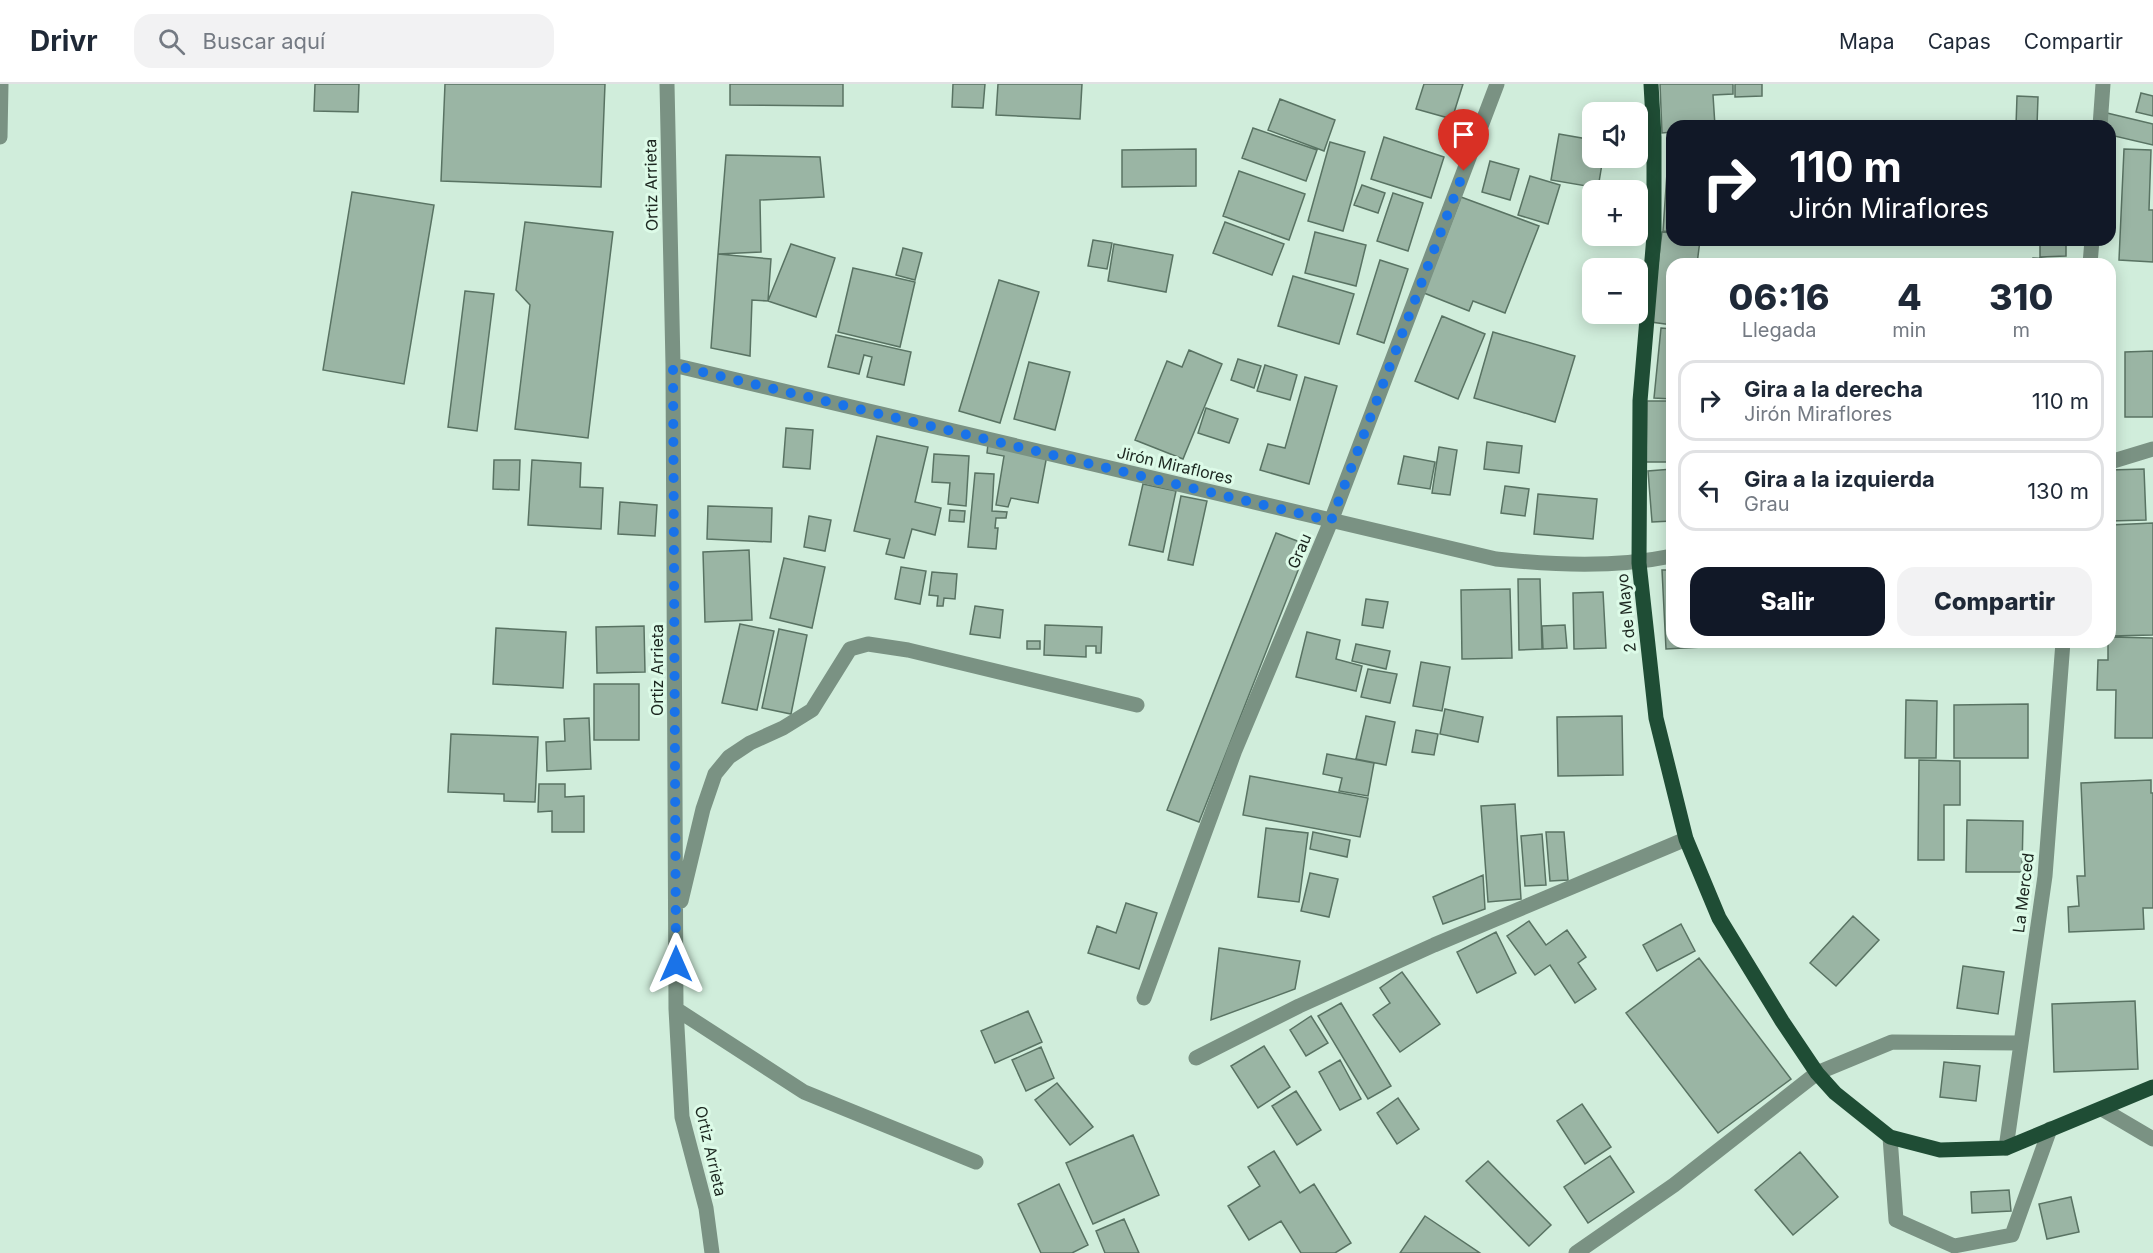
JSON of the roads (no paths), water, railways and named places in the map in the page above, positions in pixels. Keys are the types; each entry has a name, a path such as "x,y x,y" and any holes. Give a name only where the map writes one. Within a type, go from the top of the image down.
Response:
{"main road":[{"name":"2 de Mayo","path":"1651,84 1654,137 1654,236 1640,401 1639,563 1656,718 1686,839 1719,918 1817,1073 1835,1093 1890,1137"},
{"path":"1890,1137 1940,1150 2006,1148 2153,1087"}],"street":[{"path":"0,137 1,84"},
{"name":"Ortiz Arrieta","path":"667,84 673,365 676,1009 682,1117 706,1208 712,1253"},
{"name":"Grau","path":"1144,998 1235,750 1331,521 1497,84"},
{"path":"2100,120 2103,84"},
{"name":"Jirón Miraflores","path":"673,365 1496,559 1554,565 1639,563 1666,557"},
{"path":"2116,460 2153,449"},
{"path":"676,919 703,809 716,774 729,757 750,743 783,728 812,710 850,649 868,644 908,650 1137,705"},
{"name":"La Merced","path":"2006,1148 2045,876 2063,648"},
{"path":"1196,1058 1299,1006 1434,945 1686,839"},
{"path":"676,1009 804,1092 976,1162"},
{"path":"1576,1253 1674,1185 1817,1073 1892,1042 2020,1043"},
{"path":"2102,1108 2153,1139"},
{"path":"1890,1137 1896,1220 1954,1246 2012,1235 2050,1129"}]}
